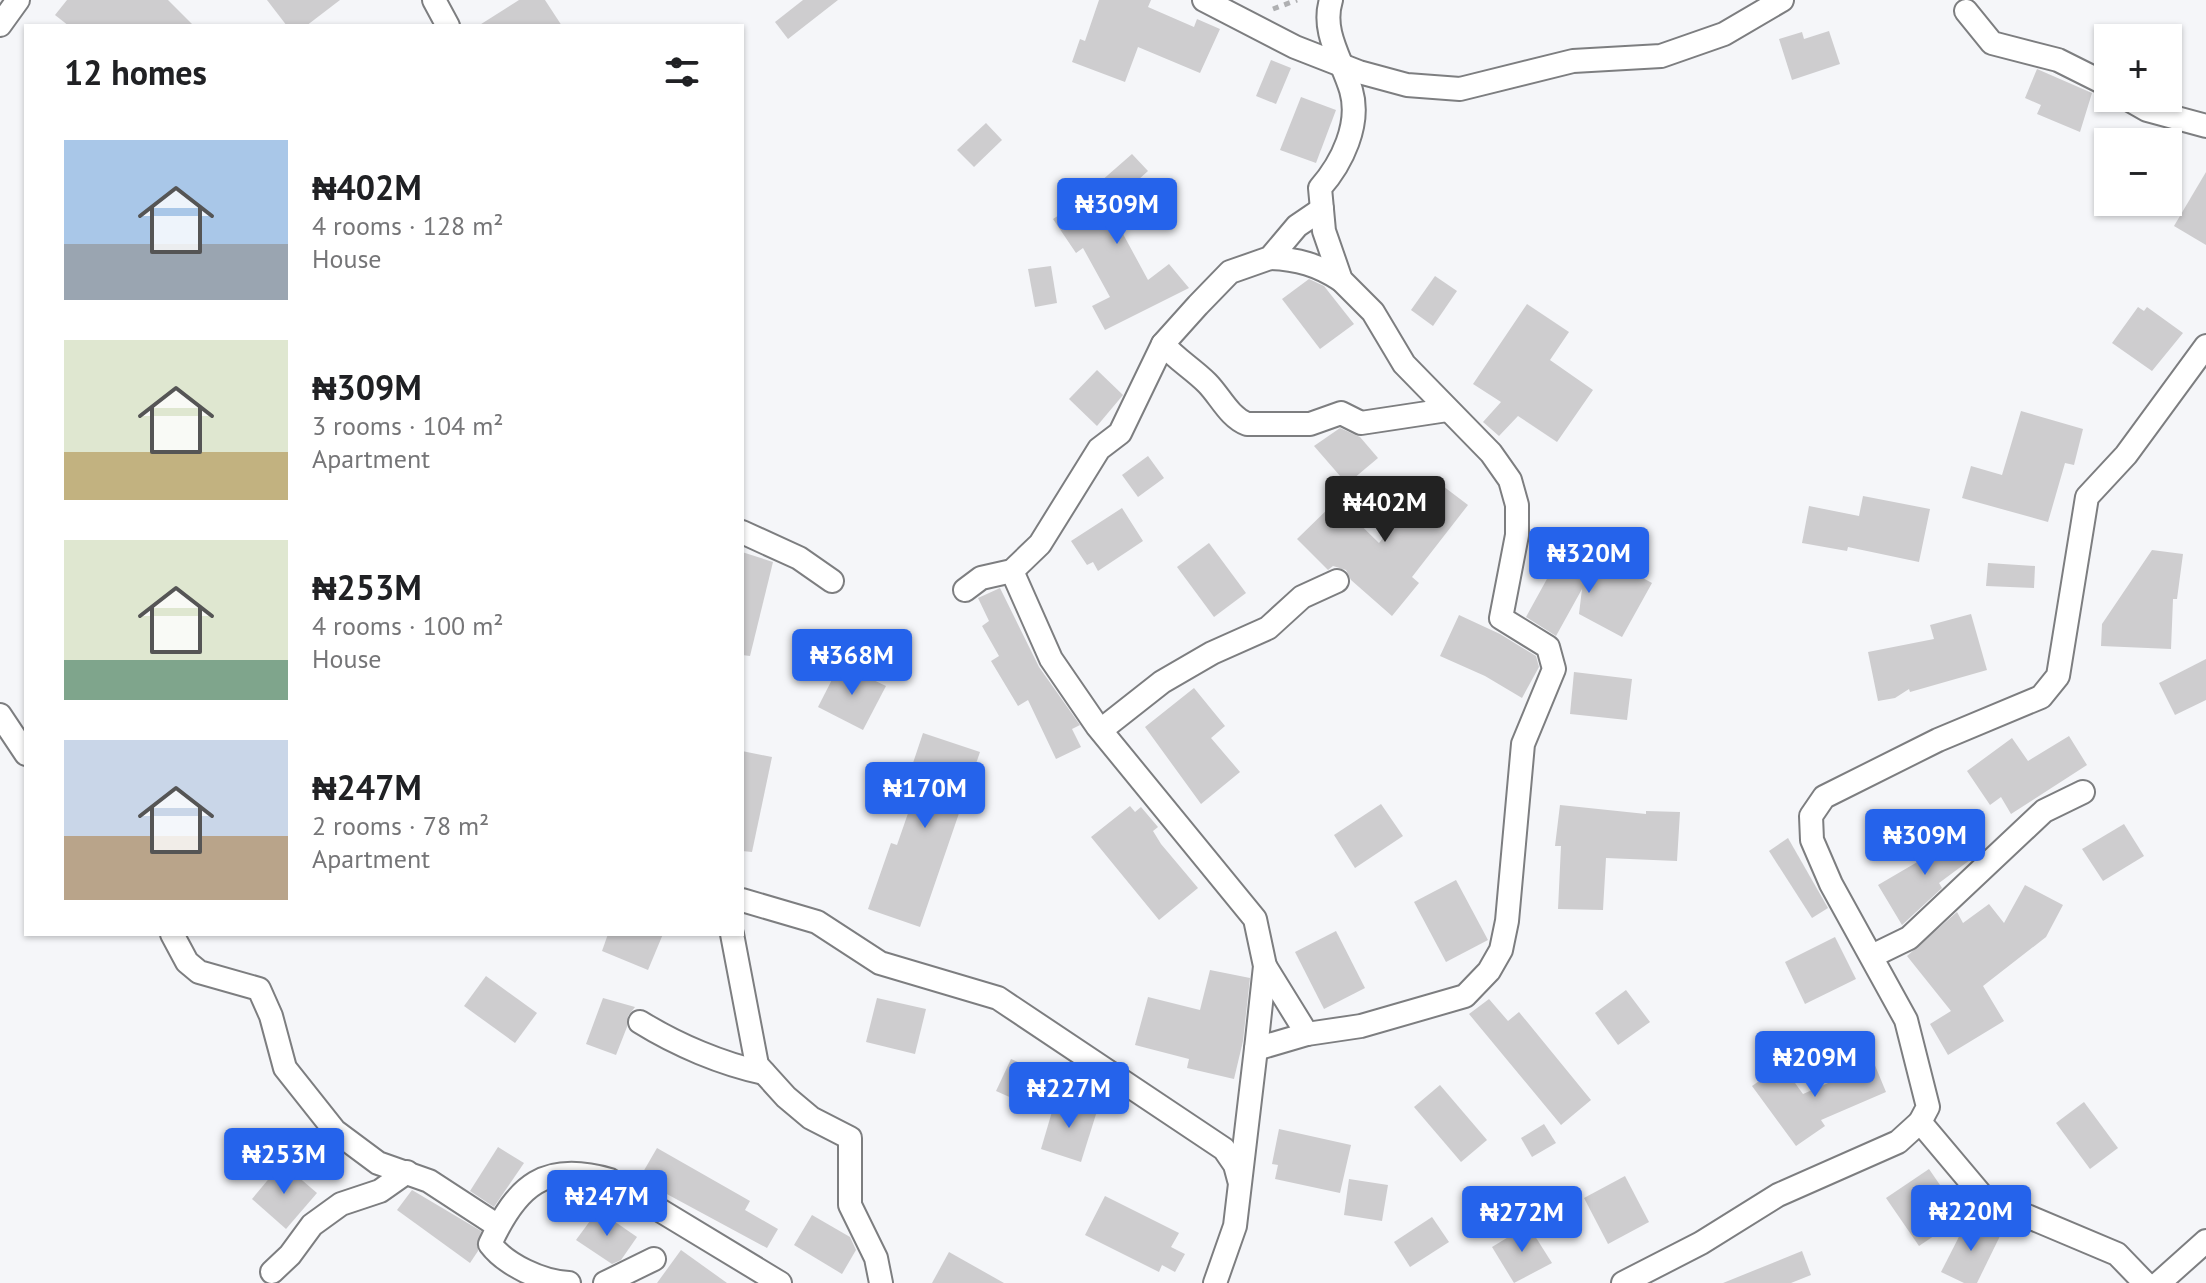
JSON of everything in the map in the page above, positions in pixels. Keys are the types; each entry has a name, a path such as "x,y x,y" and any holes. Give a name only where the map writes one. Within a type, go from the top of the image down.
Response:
{"street":[{"path":"0,25 18,0"},
{"path":"434,0 447,24"},
{"path":"1204,0 1295,47 1341,65 1407,85 1460,89 1507,81 1573,61 1661,56 1724,34 1782,0"},
{"path":"1331,0 1329,36 1352,93 1349,141 1335,171 1320,188 1324,231 1341,280"},
{"path":"1966,11 1992,43 2058,60 2094,78"},
{"path":"2154,112 2206,126"},
{"path":"1270,258 1297,226 1322,209"},
{"path":"965,590 981,578 1012,571 1040,544 1059,518 1078,479 1099,449 1120,433 1163,344 1230,272 1270,258 1296,259 1322,268 1341,280 1373,312 1404,364 1491,453 1510,480 1517,505 1517,535 1501,618 1548,647 1554,669 1523,744 1507,921 1501,950 1489,971 1465,996 1361,1026 1307,1034 1256,1049"},
{"path":"1163,344 1184,367 1203,379 1238,421 1247,424 1310,424 1341,413 1361,423 1447,410"},
{"path":"1623,1283 1701,1243 1778,1195 1898,1142 1920,1122 1928,1107 1906,1020 1831,884 1812,840 1811,816 1824,797 1938,740 2041,697 2058,676 2087,497 2126,455 2206,346"},
{"path":"744,533 799,558 832,581"},
{"path":"1012,571 1051,659 1101,730 1255,919 1265,966 1256,1049 1235,1226 1215,1283"},
{"path":"1101,730 1162,682 1212,653 1268,628 1302,597 1337,581"},
{"path":"0,715 24,751"},
{"path":"1872,956 1909,938 2044,811 2083,792"},
{"path":"744,901 817,922 880,963 998,998 1043,1032 1215,1142 1235,1165 1240,1181"},
{"path":"173,936 187,962 199,972 259,989 271,1016 285,1068 294,1084 335,1131 378,1163 429,1181 498,1226"},
{"path":"732,936 757,1065 811,1118 850,1138 850,1205 876,1258 881,1283"},
{"path":"1265,966 1307,1034"},
{"path":"640,1022 662,1035 743,1068 764,1073"},
{"path":"1920,1122 1984,1198 2117,1254 2145,1283"},
{"path":"272,1272 290,1255 312,1225 341,1204 380,1191 407,1172"},
{"path":"569,1283 551,1282 495,1251 490,1244 514,1203 539,1178 557,1172 586,1173 610,1180 780,1283"},
{"path":"2159,1283 2206,1241"},
{"path":"605,1283 654,1259"}],"building":[{"path":"67,0 168,0 192,24 66,24 55,15"},
{"path":"267,0 340,0 309,24 285,24"},
{"path":"519,0 545,0 561,24 481,24"},
{"path":"803,0 838,0 788,39 775,22"},
{"path":"1099,0 1151,0 1148,7 1194,27 1197,19 1220,29 1200,73 1138,47 1125,82 1072,62 1080,39 1085,41"},
{"path":"1829,31 1840,64 1792,80 1779,39 1802,32 1804,39"},
{"path":"1271,60 1291,68 1276,104 1256,96"},
{"path":"2037,69 2092,93 2080,132 2037,114 2041,105 2025,98"},
{"path":"1301,97 1336,110 1316,163 1280,150"},
{"path":"986,123 1002,140 974,167 957,150"},
{"path":"1132,154 1148,171 1138,180 1149,193 1116,221 1148,280 1169,264 1189,288 1105,330 1092,306 1110,297 1083,248 1076,253 1053,219 1095,192 1092,189"},
{"path":"2206,172 2206,245 2174,226"},
{"path":"1051,266 1057,303 1035,307 1028,269"},
{"path":"1435,276 1457,291 1433,326 1411,310"},
{"path":"1309,279 1324,286 1354,324 1320,349 1282,299"},
{"path":"1527,304 1569,332 1550,360 1593,390 1557,442 1518,416 1499,436 1483,422 1501,402 1473,384"},
{"path":"2138,307 2144,311 2147,307 2183,333 2152,371 2112,343"},
{"path":"1097,370 1123,395 1097,426 1069,399"},
{"path":"2021,411 2083,429 2074,465 2065,463 2048,522 1962,498 1971,466 2002,475"},
{"path":"1340,428 1360,437 1378,458 1347,484 1314,446"},
{"path":"1148,456 1164,478 1138,497 1122,475"},
{"path":"1431,477 1468,505 1412,577 1419,583 1392,616 1351,580 1346,570 1333,566 1328,570 1297,539 1336,501 1379,543"},
{"path":"1863,496 1930,509 1919,562 1848,547 1847,551 1802,543 1809,506 1859,516"},
{"path":"1122,508 1143,541 1098,571 1093,562 1087,565 1071,541"},
{"path":"1209,543 1246,593 1214,617 1177,567"},
{"path":"1564,548 1612,574 1617,564 1652,583 1622,637 1579,614 1582,589 1556,636 1526,617"},
{"path":"2152,550 2183,554 2177,599 2173,599 2171,649 2101,646 2102,624"},
{"path":"744,553 773,562 750,656 744,655"},
{"path":"1988,563 2035,566 2034,588 1986,586"},
{"path":"1000,588 1039,667 1080,725 1072,729 1081,747 1056,759 1028,700 1018,706 991,661 999,656 982,626 989,621 978,598"},
{"path":"1971,614 1987,670 1910,692 1909,689 1895,698 1878,701 1868,652 1934,639 1930,625"},
{"path":"1459,615 1500,634 1536,656 1539,667 1522,698 1485,676 1440,656"},
{"path":"2206,659 2206,700 2175,715 2159,683"},
{"path":"840,664 886,686 863,730 818,707"},
{"path":"1574,672 1632,679 1627,720 1570,714"},
{"path":"1194,688 1225,726 1211,738 1240,772 1201,804 1145,727"},
{"path":"923,733 980,752 920,927 868,909 891,843 897,845 922,773 911,769"},
{"path":"2069,736 2087,765 2011,814 2001,797 1990,805 1967,771 2012,738 2028,761"},
{"path":"744,751 772,757 752,852 744,851"},
{"path":"1381,804 1403,836 1355,868 1334,835"},
{"path":"1560,805 1646,814 1646,811 1680,812 1677,861 1606,858 1603,910 1558,909 1561,846 1555,846"},
{"path":"1130,806 1135,812 1141,807 1158,827 1153,831 1161,844 1198,888 1159,920 1091,837"},
{"path":"2124,824 2144,856 2103,881 2082,849"},
{"path":"1958,830 1974,857 1939,883 1942,888 1902,925 1878,885 1943,847 1939,840"},
{"path":"1788,838 1828,908 1812,918 1769,851"},
{"path":"1456,880 1488,940 1446,962 1414,902"},
{"path":"2025,885 2063,905 2046,937 1983,986 2004,1021 1948,1055 1930,1024 1951,1011 1907,956 1957,912 1963,923 1989,904 2004,923"},
{"path":"1336,931 1365,988 1324,1009 1295,952"},
{"path":"607,936 662,936 648,970 602,951"},
{"path":"1835,937 1856,979 1805,1004 1785,962"},
{"path":"1210,970 1250,978 1243,1041 1234,1079 1187,1068 1189,1059 1135,1045 1148,997 1200,1010"},
{"path":"486,976 537,1013 515,1043 464,1006"},
{"path":"1626,990 1650,1022 1618,1045 1595,1013"},
{"path":"603,998 635,1007 628,1016 616,1055 586,1044"},
{"path":"877,998 926,1009 915,1054 866,1042"},
{"path":"1489,999 1508,1021 1519,1012 1591,1100 1561,1125 1469,1014"},
{"path":"1011,1059 1052,1077 1037,1109 996,1091"},
{"path":"1874,1063 1886,1092 1821,1120 1825,1126 1796,1146 1752,1086 1782,1065 1803,1094"},
{"path":"1440,1085 1487,1140 1461,1162 1414,1107"},
{"path":"1056,1098 1097,1111 1081,1162 1041,1149"},
{"path":"2084,1102 2118,1148 2090,1169 2056,1123"},
{"path":"1544,1124 1556,1143 1532,1157 1521,1138"},
{"path":"1279,1129 1351,1145 1340,1193 1275,1179 1278,1165 1272,1164"},
{"path":"498,1147 524,1163 494,1207 470,1191"},
{"path":"657,1148 750,1201 745,1210 778,1229 767,1248 639,1179"},
{"path":"282,1163 317,1193 286,1229 252,1199"},
{"path":"1929,1169 1962,1217 1919,1246 1886,1198"},
{"path":"1625,1176 1649,1222 1608,1244 1584,1198"},
{"path":"1349,1179 1388,1185 1382,1221 1344,1215"},
{"path":"412,1190 481,1231 478,1251 470,1263 397,1210"},
{"path":"1105,1196 1179,1233 1171,1247 1185,1254 1175,1272 1162,1265 1159,1272 1085,1235"},
{"path":"598,1210 637,1237 621,1260 612,1264 576,1240"},
{"path":"812,1215 850,1237 856,1250 842,1274 794,1245"},
{"path":"1432,1217 1449,1242 1410,1267 1394,1242"},
{"path":"1968,1219 2000,1236 1977,1283 1964,1283 1941,1272"},
{"path":"1528,1225 1552,1263 1514,1283 1492,1247"},
{"path":"681,1250 727,1283 657,1283"},
{"path":"1802,1251 1811,1275 1791,1283 1723,1283"},
{"path":"949,1252 1004,1283 932,1283"}]}
